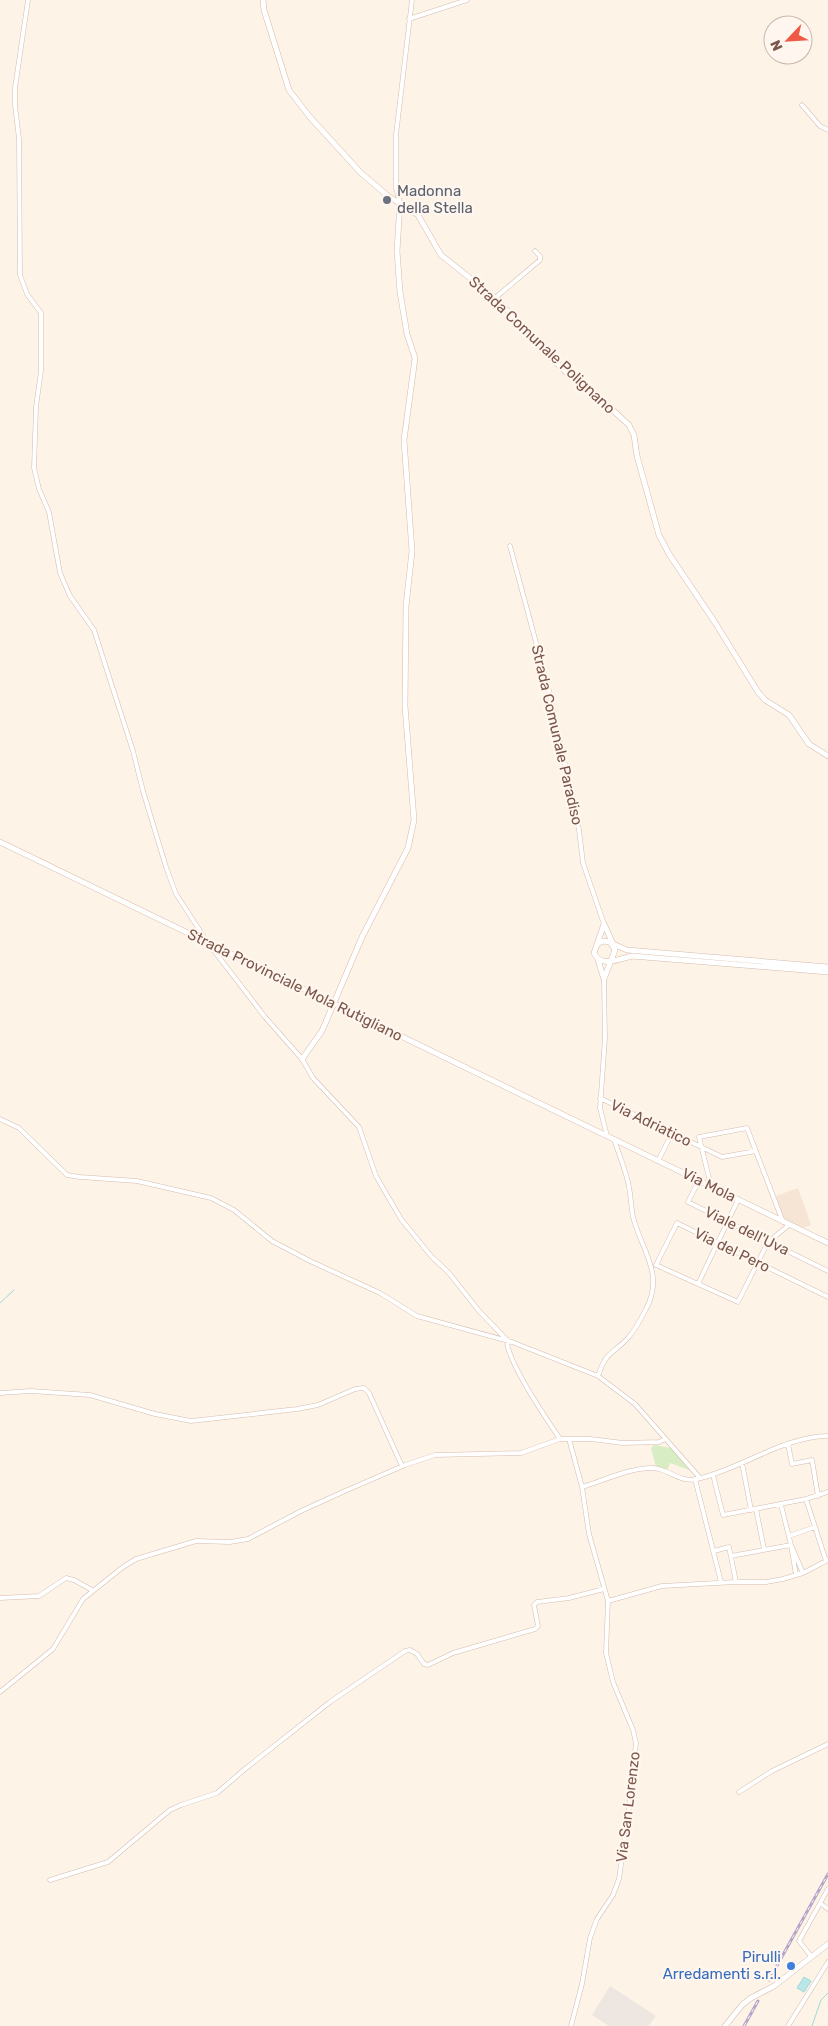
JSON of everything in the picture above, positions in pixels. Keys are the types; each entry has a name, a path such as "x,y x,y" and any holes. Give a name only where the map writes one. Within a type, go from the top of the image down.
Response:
{"street":[{"path":"28,0 21,52 16,73 14,104 19,140 20,275 27,294 41,313 41,372 34,438 36,476 49,512 60,573 70,596 94,630 133,751 142,791 173,886 208,943 265,1017 302,1059 313,1078 359,1127 376,1176 401,1219 431,1256 449,1273 479,1311 506,1340 508,1351 517,1371 560,1439"},
{"name":"Strada Comunale Polignano","path":"264,0 264,10 289,90 309,116 360,172 388,196 418,215 441,255 505,307 529,337 566,372 594,393 629,425 634,435 637,456 646,484 654,520 670,554 758,692 765,700 789,715 809,744 828,756"},
{"path":"302,1059 319,1037 362,938 408,848 414,820 405,706 406,606 412,552 404,440 416,358 407,334 400,292 396,251 400,203 396,188 395,155 412,0"},
{"path":"409,19 467,0"},
{"path":"802,104 820,126 828,130"},
{"path":"495,298 540,260 540,256 535,251"},
{"name":"Strada Comunale Paradiso","path":"510,546 555,714 580,835 583,863 613,944"},
{"name":"Strada Provinciale Mola Rutigliano","path":"0,842 590,1128"},
{"path":"604,924 594,953 598,959 604,979 605,1030 600,1108 607,1136"},
{"path":"597,944 607,941 628,950 642,952 828,966"},
{"path":"604,979 616,950 613,944"},
{"path":"598,959 604,962 639,957 828,972"},
{"name":"Via Adriatico","path":"600,1098 722,1157 756,1151"},
{"path":"0,1119 19,1128 67,1175 137,1181 211,1198 234,1210 272,1241 310,1261 380,1293 417,1316 506,1340 598,1376 631,1400 700,1478"},
{"name":"Via Mola","path":"590,1128 828,1242"},
{"path":"711,1186 700,1137 747,1128 783,1222"},
{"path":"658,1161 672,1133"},
{"path":"598,1376 604,1359 630,1335 647,1307 651,1296 653,1276 650,1258 634,1218 628,1182 614,1139"},
{"name":"Viale dell'Uva","path":"699,1180 688,1202 828,1270"},
{"path":"738,1200 698,1284 738,1302 768,1242 790,1225"},
{"name":"Via del Pero","path":"698,1284 656,1265 677,1223 828,1296"},
{"path":"0,1392 31,1391 90,1395 155,1414 191,1421 318,1405 356,1389 364,1388 369,1393 402,1466"},
{"path":"582,1487 631,1471 651,1468 662,1470 685,1480 700,1478 713,1475 788,1444 817,1436 828,1436"},
{"path":"0,1692 53,1649 77,1607 92,1590 136,1559 196,1541 230,1542 248,1539 301,1511 402,1466 438,1455 526,1452 560,1439 659,1442 665,1439"},
{"name":"Via San Lorenzo","path":"568,1439 582,1487 588,1527 608,1601 606,1653 614,1686 635,1734 636,1748 619,1879 613,1895 597,1919 592,1931 572,2026"},
{"path":"788,1444 792,1464 812,1460 818,1496"},
{"path":"742,1463 764,1549"},
{"path":"713,1475 723,1515 781,1505 828,1492"},
{"path":"695,1479 721,1582"},
{"path":"608,1601 656,1587 721,1582 766,1582 796,1575 827,1560 814,1527 806,1499"},
{"path":"781,1505 796,1575"},
{"path":"789,1536 814,1527"},
{"path":"731,1556 791,1545"},
{"path":"791,1545 803,1572"},
{"path":"714,1551 729,1548 736,1582"},
{"path":"0,1598 39,1596 66,1578 74,1580 92,1590"},
{"path":"50,1880 108,1862 170,1810 214,1795 330,1702 405,1651 413,1651 424,1664 428,1665 452,1653 535,1629 538,1626 534,1605 537,1602 569,1598 604,1589"},
{"path":"738,1792 772,1771 828,1744"},
{"path":"811,1956 799,1941 828,1889"},
{"path":"820,1903 828,1909"},
{"path":"725,2026 743,2004 772,1988 828,1944"},
{"path":"788,2026 828,1962"}],"shaded area":[{"path":"798,1188 811,1225 799,1229 785,1223 776,1196"},
{"path":"610,1986 656,2016 648,2026 609,2026 592,2015"}],"green space":[{"path":"654,1445 671,1448 692,1471 670,1463 667,1471 656,1467 651,1448"}],"water":[{"path":"804,1977 811,1981 804,1992 797,1988"}],"waterway":[{"path":"0,1303 14,1290"},
{"path":"812,2026 821,2000 828,1993"}],"railway":[{"path":"769,1980 828,1874"},
{"path":"744,2026 758,2001"}],"place":[{"name":"Madonna della Stella","path":"387,200"},
{"name":"Pirulli Arredamenti s.r.l.","path":"791,1966"}]}
